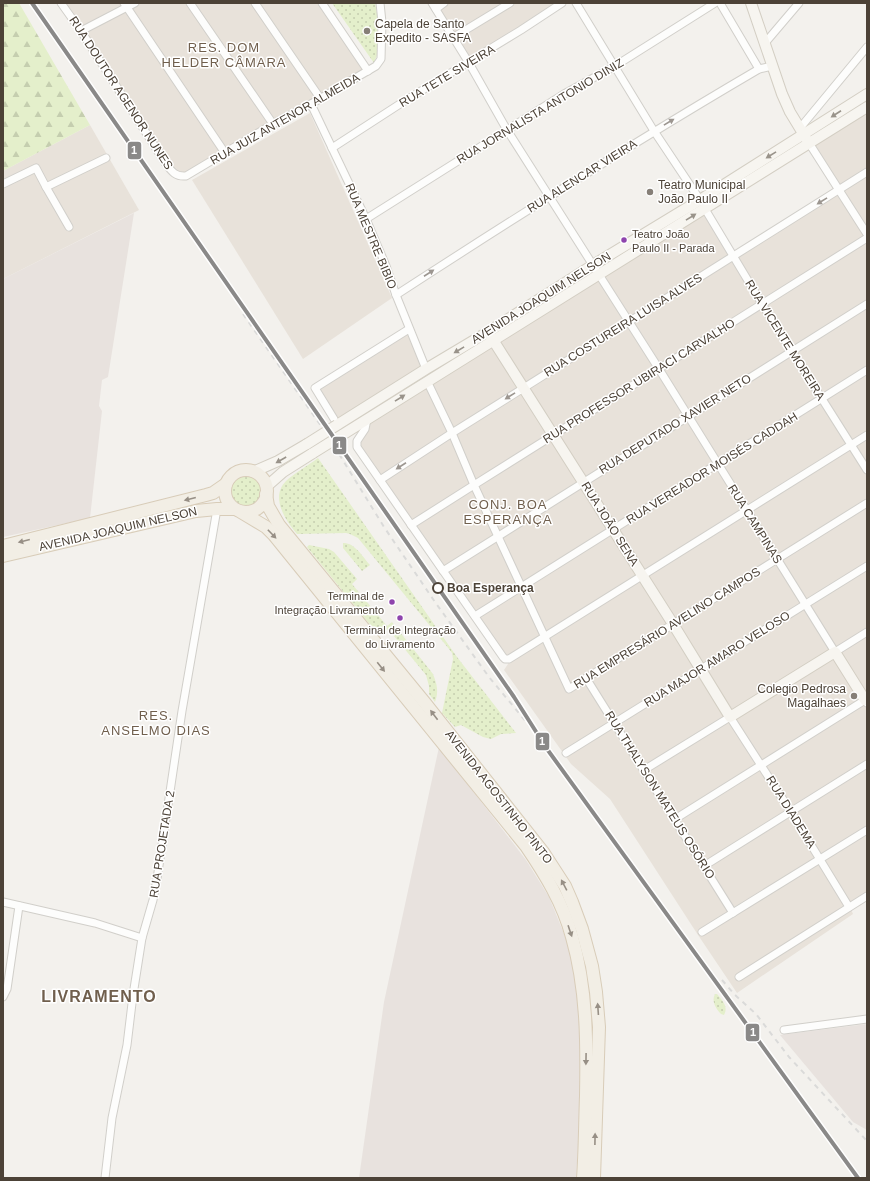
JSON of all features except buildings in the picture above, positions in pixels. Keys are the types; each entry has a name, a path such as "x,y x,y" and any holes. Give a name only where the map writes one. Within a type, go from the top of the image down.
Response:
{"main road":[{"path":"751,3 782,94 790,112 804,135"},
{"name":"AVENIDA JOAQUIM NELSON","path":"253,472 278,461 307,444 335,422 426,369 491,336 598,274 867,94"},
{"name":"AVENIDA JOAQUIM NELSON","path":"804,135 867,107"},
{"name":"AVENIDA JOAQUIM NELSON","path":"266,490 283,472 428,380 593,265 702,204"},
{"name":"RUA JOÃO SENA","path":"491,336 730,717"},
{"path":"246,470 253,472 264,480 266,490 264,501 254,510 248,512 238,510 229,504 226,498 226,484 229,478 240,471 246,470"},
{"name":"AVENIDA JOAQUIM NELSON","path":"3,546 206,495 213,493 226,484"},
{"name":"AVENIDA AGOSTINHO PINTO","path":"266,490 268,506 279,525 418,695 543,852 567,891 582,928 592,966 596,992 599,1028 594,1178"},
{"name":"AVENIDA JOAQUIM NELSON","path":"3,556 196,511 217,508 238,510"},
{"name":"AVENIDA AGOSTINHO PINTO","path":"238,510 266,527 274,535 526,846 556,894 572,936 580,967 585,1009 587,1047 583,1178"},
{"path":"730,717 835,652 866,701"}],"street":[{"name":"RUA DOUTOR AGENOR NUNES","path":"61,3 81,31 166,164 176,175 180,177 186,176"},
{"path":"81,31 125,5 135,3"},
{"path":"190,3 273,124"},
{"path":"255,3 320,98"},
{"path":"322,3 368,71"},
{"name":"RUA JUIZ ANTENOR ALMEIDA","path":"186,176 273,124 311,104 376,66 382,59 382,22 380,3"},
{"path":"434,6 444,3"},
{"path":"454,37 510,3"},
{"name":"RUA TETE SIVEIRA","path":"332,148 562,3"},
{"name":"RUA VICENTE MOREIRA","path":"576,3 654,131 702,204 762,304 867,470"},
{"name":"RUA JORNALISTA ANTONIO DINIZ","path":"366,219 564,94 615,66 715,3"},
{"path":"720,3 759,69"},
{"path":"765,44 799,3"},
{"path":"125,5 225,153"},
{"name":"RUA CAMPINAS","path":"434,6 469,62 507,130 659,369 835,652"},
{"path":"867,47 804,135 867,234"},
{"name":"RUA ALENCAR VIEIRA","path":"396,295 549,196 654,131 759,69 772,66"},
{"name":"RUA MESTRE BIBIO","path":"311,104 366,219 426,369"},
{"path":"46,187 106,158"},
{"path":"3,184 36,168 69,227"},
{"name":"RUA COSTUREIRA LUISA ALVES","path":"380,480 523,388 867,172"},
{"name":"RUA PROFESSOR UBIRACI CARVALHO","path":"411,526 867,238"},
{"name":"RUA DEPUTADO XAVIER NETO","path":"443,571 867,304"},
{"path":"335,422 315,388 409,329"},
{"name":"RUA VEREADOR MOISÉS CADDAH","path":"475,616 867,370"},
{"path":"428,380 474,485 545,637"},
{"path":"367,419 365,429 357,441 357,447 503,657 506,659 512,658 867,435"},
{"name":"RUA EMPRESÁRIO AVELINO CAMPOS","path":"545,637 569,689 867,503"},
{"name":"RUA PROJETADA 2","path":"105,1178 112,1118 127,1045 142,938 153,900 157,879 183,703 217,508"},
{"name":"RUA MAJOR AMARO VELOSO","path":"566,753 867,566"},
{"path":"835,652 867,632"},
{"name":"RUA THALYSON MATEUS OSÓRIO","path":"586,678 734,913"},
{"path":"675,819 761,764 866,701"},
{"path":"644,770 730,717"},
{"name":"RUA DIADEMA","path":"730,717 761,764 849,907"},
{"path":"704,866 867,764"},
{"path":"702,932 867,830"},
{"path":"739,977 867,896"},
{"path":"3,902 95,923 142,938"},
{"path":"3,997 7,989 19,906"},
{"path":"784,1030 867,1019"}],"shaded area":[{"name":"RES. DOM HELDER CÂMARA","path":"61,3 322,3 368,71 186,176 176,175"},
{"path":"432,3 562,3 469,63"},
{"path":"867,107 867,896 850,907 853,914 737,993 610,799 571,764 504,670 512,658 505,659 359,450 357,441 367,419 705,209 734,256 839,190 809,143"},
{"path":"310,113 392,298 303,359 192,180"},
{"path":"90,125 139,210 3,279 3,171"},
{"path":"134,213 108,377 102,380 99,406 102,411 90,518 3,537 3,279"},
{"path":"409,329 426,369 337,425 315,388"},
{"path":"439,747 526,860 549,897 567,941 574,969 584,1049 576,1178 359,1178 384,1002"},
{"path":"867,1024 867,1130 853,1122 780,1035"}],"green space":[{"path":"3,3 19,3 90,125 3,171"},
{"path":"332,3 375,3 377,13 377,55 374,63"},
{"path":"318,458 457,657 516,733 501,734 491,739 483,737 461,725 455,727 442,713 453,659 452,653 358,538 346,533 297,534 292,528 284,515 279,501 281,487 289,478"},
{"path":"246,473 259,478 264,491 259,504 246,509 233,504 228,491 233,478"},
{"path":"343,543 347,543 355,547 370,565 362,571 343,548"},
{"path":"309,545 329,549 334,552 357,579 352,584 387,626 392,622 433,674 437,688 435,702 429,694 429,686 426,675 389,630 371,626 307,547"},
{"path":"715,994 717,994 725,1006 726,1009 724,1015 719,1012 715,1005"}],"railway":[{"path":"243,314 328,436 384,527 435,602 489,677 547,749"},
{"path":"722,980 735,995 756,1014 789,1057 867,1141"}],"transit line":[{"name":"1","path":"32,3 514,697 547,749 858,1178"}],"place":[{"name":"Capela de Santo Expedito - SASFA","path":"367,31"},
{"name":"Teatro Municipal João Paulo II","path":"650,192"},
{"name":"Teatro João Paulo II - Parada","path":"624,240"},
{"name":"Boa Esperança","path":"438,588"},
{"name":"Terminal de Integração Livramento","path":"392,602"},
{"name":"Terminal de Integração do Livramento","path":"400,618"},
{"name":"Colegio Pedrosa Magalhaes","path":"854,696"}],"district":[{"name":"RES. DOM HELDER CÂMARA","path":"224,54"},
{"name":"CONJ. BOA ESPERANÇA","path":"508,512"},
{"name":"RES. ANSELMO DIAS","path":"156,722"},
{"name":"LIVRAMENTO","path":"99,996"}]}
